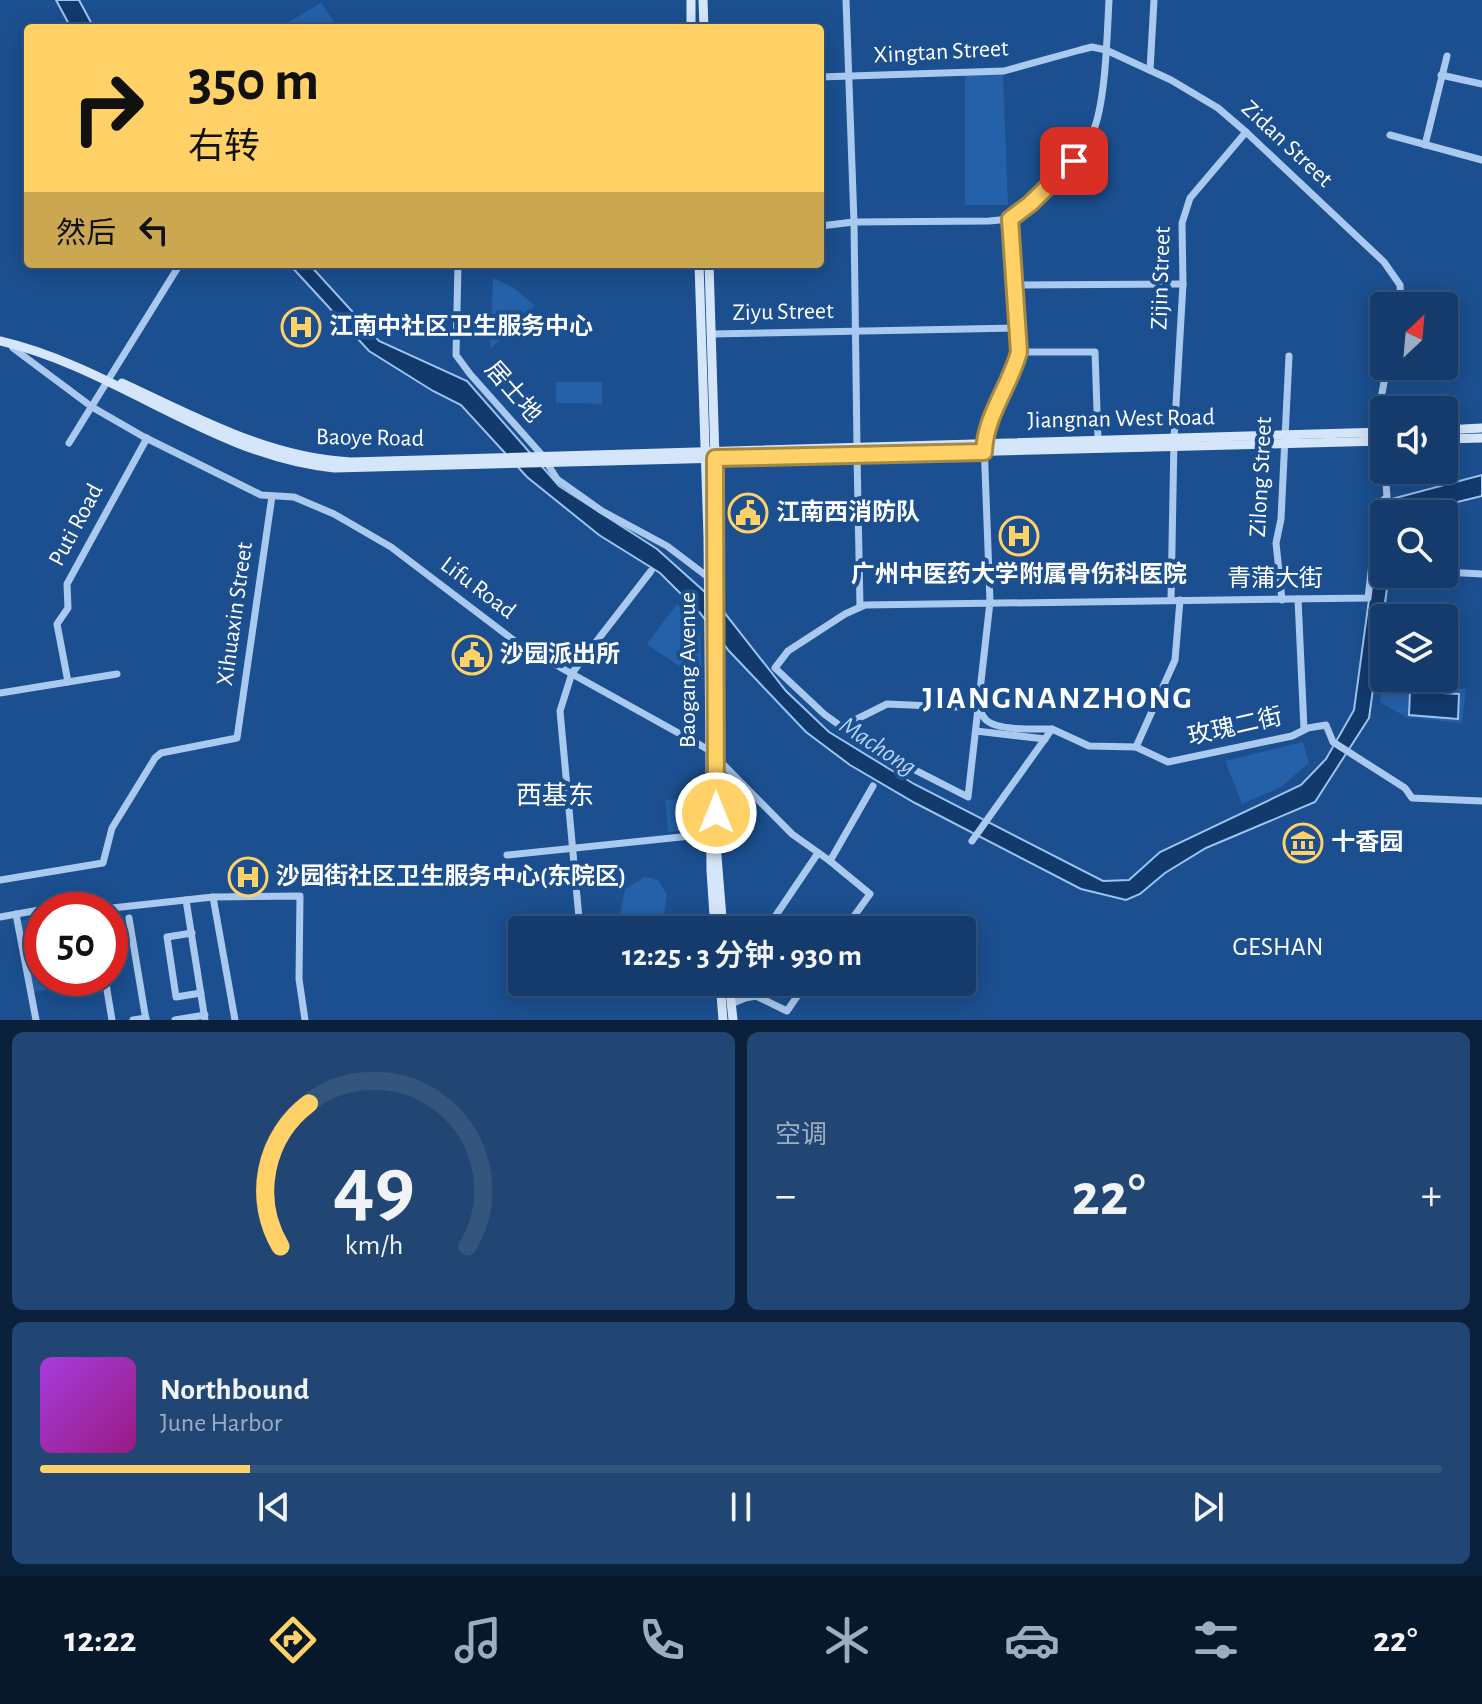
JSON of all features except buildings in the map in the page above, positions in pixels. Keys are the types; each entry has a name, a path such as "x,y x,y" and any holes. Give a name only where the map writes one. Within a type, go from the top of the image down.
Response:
{"main road":[{"path":"691,0 691,24"},
{"path":"703,0 704,24"},
{"name":"Baogang Avenue","path":"699,268 710,454"},
{"name":"Baogang Avenue","path":"709,268 712,536 710,834 714,916"},
{"name":"Baoye Road","path":"2,340 47,349 108,380 238,436 265,447 309,458 369,462 710,454"},
{"path":"1458,429 1482,428"},
{"path":"710,454 1370,436"},
{"path":"1458,439 1482,438"},
{"name":"Jiangnan West Road","path":"984,447 1098,439 1174,443"},
{"name":"Baogang Avenue","path":"712,536 708,577 712,754 722,916"},
{"path":"721,996 723,1020"},
{"path":"730,996 733,1020"}],"street":[{"path":"846,0 854,222 860,607 788,651 775,668 846,732 968,797 990,602 984,447 989,425 1019,352 1010,219"},
{"path":"824,226 854,222 1010,219 1056,179 1087,144 1096,126 1109,0"},
{"path":"1150,70 1154,0"},
{"name":"Xingtan Street","path":"824,77 1004,71 1092,47 1106,50"},
{"name":"Zidan Street","path":"1106,50 1211,104 1246,132 1384,262 1400,285 1400,292"},
{"path":"1425,145 1447,56"},
{"path":"1441,75 1482,84"},
{"name":"Zijin Street","path":"1136,747 1175,660 1174,443 1184,210 1218,162 1246,132"},
{"path":"1390,135 1482,160"},
{"path":"69,443 178,268"},
{"name":"居士地","path":"458,268 456,355 557,479 571,491 667,546 708,577"},
{"path":"1016,285 1183,284"},
{"name":"Ziyu Street","path":"711,334 1017,328"},
{"name":"Lifu Road","path":"2,340 92,407 147,438 261,495 294,497 334,514 391,547 520,645 712,754 792,834 870,894 854,916"},
{"path":"1019,352 1095,352 1098,439"},
{"name":"Zilong Street","path":"1282,600 1276,543 1281,519 1289,356"},
{"name":"Puti Road","path":"68,682 57,624 68,608 67,584 147,438"},
{"name":"青蒲大街","path":"860,607 990,602 1368,598 1379,504 1387,497 1386,484"},
{"name":"Xihuaxin Street","path":"0,880 103,863 112,828 155,758 161,753 237,738 272,496"},
{"path":"579,916 560,711 572,673 651,571"},
{"path":"1458,573 1482,574"},
{"path":"1298,599 1304,729"},
{"path":"0,693 117,674"},
{"path":"846,732 855,720 887,704 978,708"},
{"path":"978,708 986,720 997,725 1052,729"},
{"name":"玫瑰二街","path":"1052,729 1089,746 1136,747 1168,762 1292,736 1304,729 1326,725 1333,742 1405,788 1412,798 1482,801"},
{"path":"972,841 1052,729"},
{"path":"976,731 1045,739"},
{"path":"830,861 873,786"},
{"path":"507,855 710,834"},
{"path":"775,916 818,853"},
{"path":"0,917 94,900 112,908 213,897 300,896 299,979 305,1020"},
{"path":"213,897 235,1020"},
{"path":"175,1020 205,1018 186,900"},
{"path":"16,914 36,1020"},
{"path":"129,918 146,1019 133,1020"},
{"path":"192,933 167,937 176,997 201,993"},
{"path":"108,996 112,1020"},
{"path":"731,1004 756,996 787,1011 797,996"}],"shaded area":[{"path":"56,0 79,0 92,24 69,24"},
{"path":"321,3 335,24 285,24"},
{"path":"1003,73 1008,205 965,205 965,76"},
{"path":"293,268 313,268 379,341 467,381 559,486 657,549 716,602 786,691 829,732 914,784 1103,881 1129,880 1160,852 1301,785 1326,759 1354,710 1371,588 1387,588 1385,604 1370,604 1370,692 1373,692 1369,718 1315,802 1206,848 1165,873 1140,894 1126,900 1081,889 915,803 850,765 806,732 729,651 700,613 660,573 599,535 527,477 461,405 369,351"},
{"path":"493,278 514,288 535,306 490,349"},
{"path":"556,382 602,382 602,404 556,403"},
{"path":"1482,475 1482,496 1458,502 1388,500 1458,484 1458,481"},
{"path":"677,604 699,628 702,669 695,677 647,644"},
{"path":"1458,688 1466,689 1462,723 1406,717 1380,702 1382,692 1458,692"},
{"path":"1410,692 1459,694 1458,719 1409,715"},
{"path":"1303,742 1309,763 1281,787 1242,804 1225,761"},
{"path":"694,798 696,830 668,832 665,800"},
{"path":"645,877 658,880 667,894 664,916 620,916 625,889"}],"place":[{"name":"江南中社区卫生服务中心","path":"301,327"},
{"name":"江南西消防队","path":"748,513"},
{"name":"广州中医药大学附属骨伤科医院","path":"1019,536"},
{"name":"沙园派出所","path":"472,655"},
{"name":"十香园","path":"1303,843"},
{"name":"沙园街社区卫生服务中心(东院区)","path":"248,877"}],"district":[{"name":"JIANGNANZHONG","path":"1058,698"},
{"name":"西基东","path":"555,796"},
{"name":"GESHAN","path":"1278,947"}],"route":[{"path":"716,813 715,458 984,452 989,425 1019,352 1010,219 1074,161"}],"water label":[{"name":"Machong","path":"878,746"}]}
